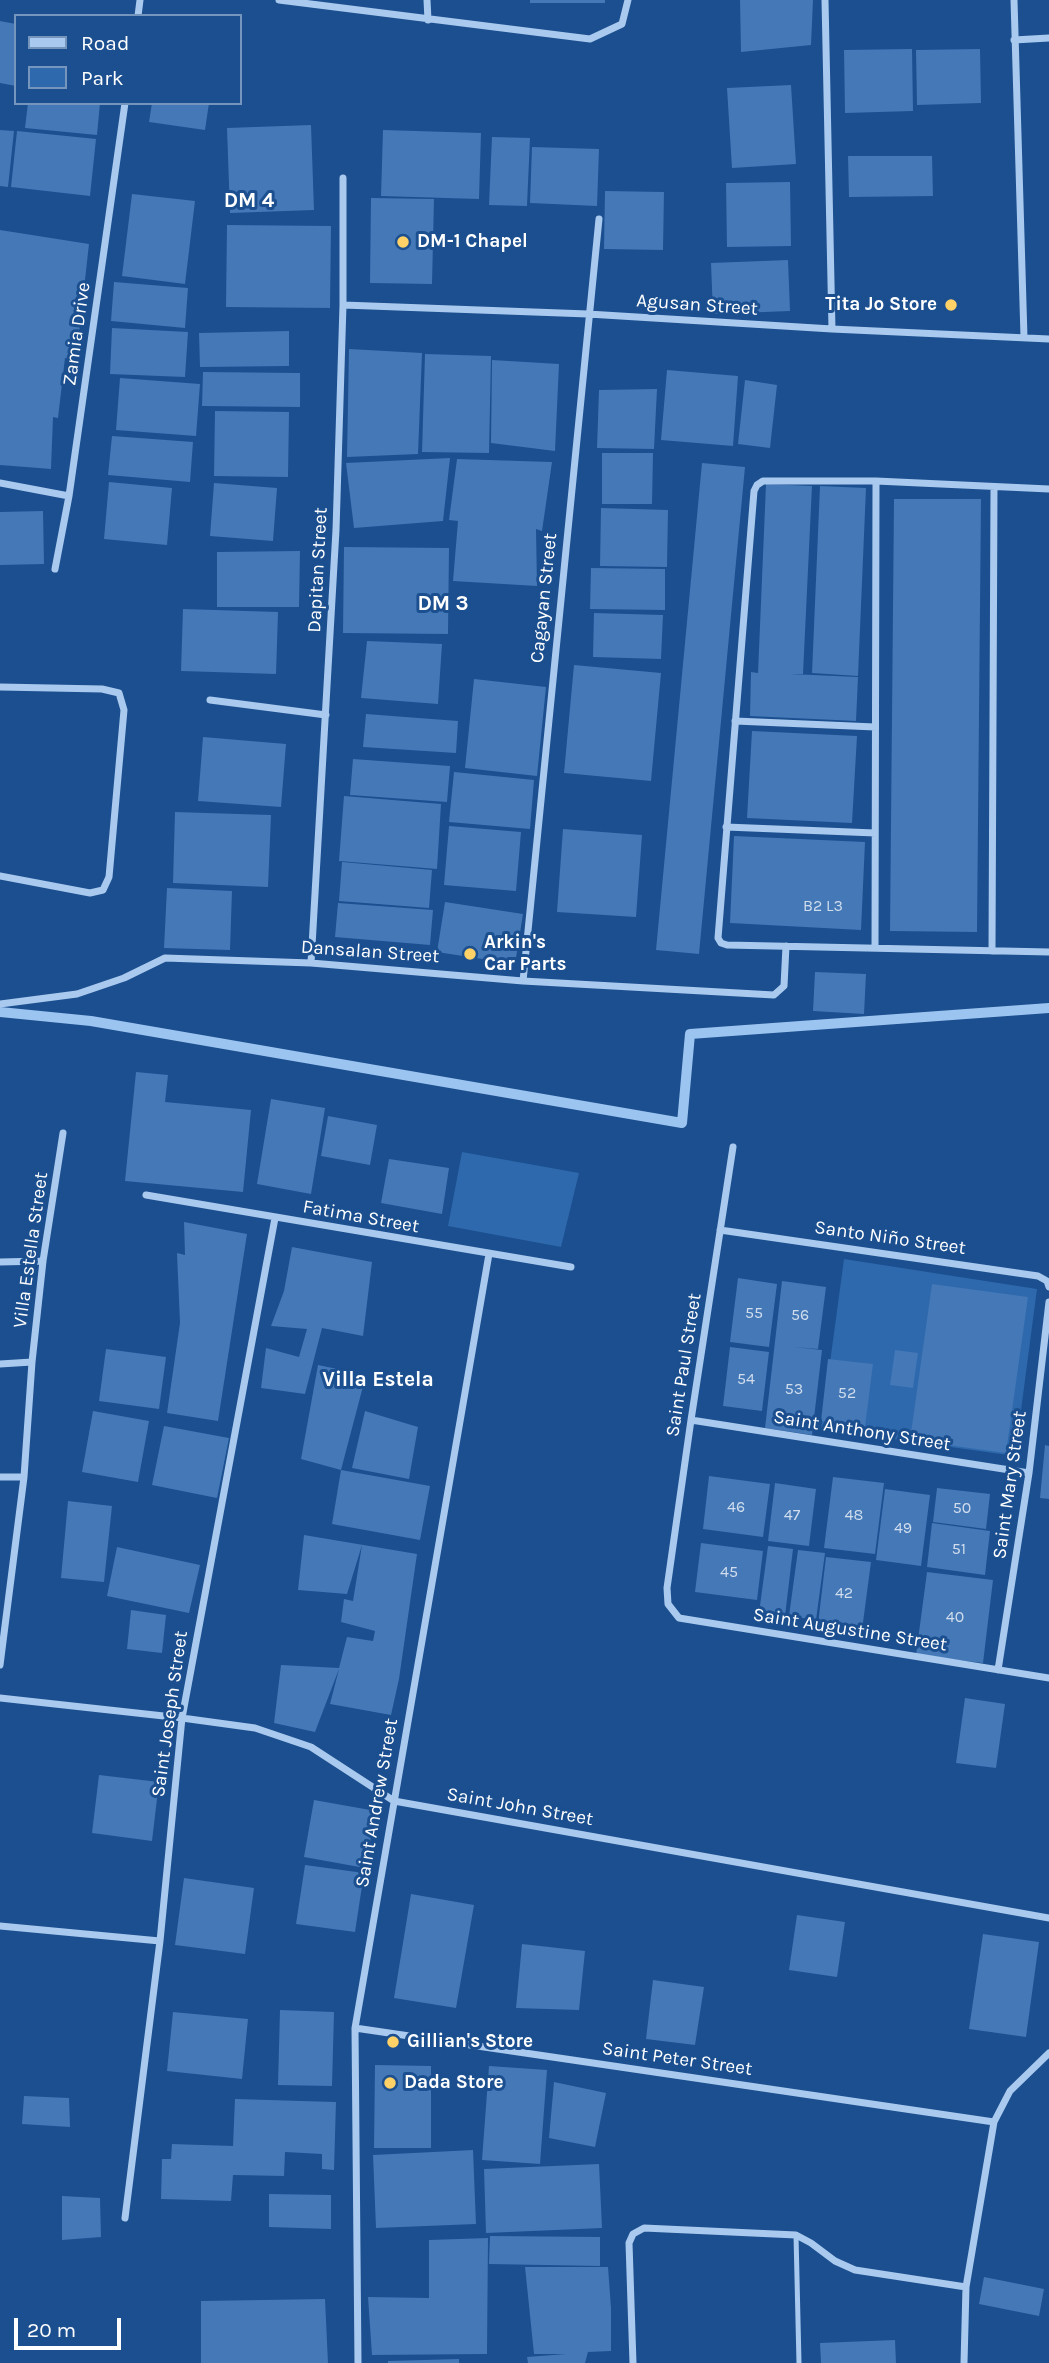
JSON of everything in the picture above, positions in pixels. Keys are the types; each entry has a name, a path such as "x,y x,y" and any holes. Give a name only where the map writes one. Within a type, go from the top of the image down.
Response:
{"street":[{"path":"279,0 590,39 622,24 628,0"},
{"path":"427,0 428,20"},
{"path":"825,0 832,329"},
{"path":"1014,0 1024,337"},
{"path":"1014,40 1049,38"},
{"name":"Zamia Drive","path":"55,569 69,496 125,105"},
{"name":"Dapitan Street","path":"311,963 336,530 343,304 343,178"},
{"name":"Cagayan Street","path":"523,981 599,219"},
{"name":"Agusan Street","path":"343,304 588,314 1049,339"},
{"path":"1049,489 876,481 763,481 757,485 754,491 718,938 721,943 727,945 1049,952"},
{"path":"875,947 876,481"},
{"path":"0,483 69,496"},
{"path":"992,951 994,488"},
{"path":"0,687 102,689 119,693 124,709 109,877 103,890 90,893 0,877"},
{"path":"210,700 326,715"},
{"path":"736,721 876,727"},
{"path":"726,827 875,833"},
{"name":"Dansalan Street","path":"0,1004 77,994 124,978 165,958 311,963 523,981 774,995 784,986 786,946"},
{"name":"Villa Estella Street","path":"0,1665 24,1477 32,1362 43,1261 63,1133"},
{"name":"Saint Paul Street","path":"667,1588 733,1147"},
{"name":"Fatima Street","path":"146,1195 571,1267"},
{"name":"Saint Joseph Street","path":"125,2218 160,1941 182,1718 275,1218"},
{"name":"Santo Niño Street","path":"720,1230 1038,1276 1047,1280 1049,1287"},
{"name":"Saint Andrew Street","path":"358,2363 355,2028 489,1254"},
{"path":"0,1262 43,1261"},
{"name":"Saint Mary Street","path":"998,1671 1029,1472 1049,1302"},
{"path":"0,1364 32,1362"},
{"name":"Saint Anthony Street","path":"691,1420 1029,1472"},
{"path":"0,1478 24,1477"},
{"name":"Saint Augustine Street","path":"667,1588 668,1604 679,1618 1049,1678"},
{"name":"Saint John Street","path":"0,1698 256,1728 311,1746 394,1801 1049,1918"},
{"path":"0,1926 160,1941"},
{"name":"Saint Peter Street","path":"355,2028 994,2122"},
{"path":"964,2363 966,2287 994,2122 1010,2091 1049,2053"},
{"path":"633,2363 629,2244 633,2234 644,2228 796,2235 835,2261 855,2270 966,2287"}],"lane":[{"path":"796,2235 799,2363"}],"green space":[{"path":"462,1152 579,1173 561,1247 448,1226"},
{"path":"844,1259 1037,1289 1015,1456 821,1429"}],"building":[{"path":"530,0 605,0 605,3 530,3"},
{"path":"740,0 813,0 811,45 741,52"},
{"path":"0,21 14,24 14,86 0,83"},
{"path":"912,49 913,111 845,113 844,50"},
{"path":"980,49 981,103 917,105 916,50"},
{"path":"791,85 796,164 732,168 727,88"},
{"path":"28,105 100,105 97,135 25,128"},
{"path":"152,105 209,105 205,130 149,122"},
{"path":"311,125 314,210 230,213 227,128"},
{"path":"0,130 14,131 8,187 0,186"},
{"path":"383,130 481,133 479,199 381,196"},
{"path":"17,131 96,139 90,196 11,187"},
{"path":"492,137 530,138 527,206 489,205"},
{"path":"532,147 599,149 597,206 530,203"},
{"path":"848,156 932,156 933,196 849,197"},
{"path":"790,182 791,246 727,247 726,183"},
{"path":"605,191 664,192 663,250 604,249"},
{"path":"132,194 195,201 185,284 122,276"},
{"path":"371,198 434,199 432,284 370,283"},
{"path":"227,225 331,226 330,308 226,307"},
{"path":"0,230 89,244 76,360 65,358 58,418 53,417 51,469 0,465"},
{"path":"788,260 790,311 713,314 711,263"},
{"path":"114,282 188,288 185,328 111,321"},
{"path":"112,328 188,332 185,377 110,374"},
{"path":"289,331 289,366 200,367 199,333"},
{"path":"349,349 422,353 418,454 347,457"},
{"path":"425,354 491,356 489,453 422,452"},
{"path":"492,360 559,364 555,451 491,443"},
{"path":"667,370 738,376 733,446 661,440"},
{"path":"203,372 300,373 300,407 202,406"},
{"path":"120,378 200,384 196,436 116,430"},
{"path":"745,380 777,385 770,448 738,444"},
{"path":"657,389 654,449 597,448 599,390"},
{"path":"215,411 289,412 288,477 214,476"},
{"path":"112,436 193,442 190,482 108,475"},
{"path":"602,453 653,453 652,504 602,504"},
{"path":"450,458 443,521 354,528 346,463"},
{"path":"457,459 552,462 542,531 536,529 537,586 453,581 458,521 449,520"},
{"path":"702,463 745,467 699,954 656,950"},
{"path":"109,482 172,488 167,545 104,539"},
{"path":"214,483 277,488 273,541 210,536"},
{"path":"766,484 812,486 803,674 790,674 858,677 856,721 750,716 751,672 758,673"},
{"path":"820,486 866,488 858,676 812,673"},
{"path":"894,499 981,499 977,932 890,931"},
{"path":"601,508 668,510 667,567 600,566"},
{"path":"43,511 44,564 0,565 0,512"},
{"path":"344,547 449,548 448,634 343,633"},
{"path":"300,551 299,607 217,607 217,552"},
{"path":"591,568 665,569 665,610 590,609"},
{"path":"183,609 278,612 276,674 181,671"},
{"path":"594,613 663,615 661,659 593,657"},
{"path":"367,641 442,644 438,704 361,698"},
{"path":"574,665 661,673 651,781 564,773"},
{"path":"474,679 546,687 537,776 465,768"},
{"path":"366,714 458,721 456,753 363,747"},
{"path":"752,731 857,736 852,823 747,818"},
{"path":"203,737 286,744 281,807 198,801"},
{"path":"353,759 450,766 447,802 350,795"},
{"path":"454,772 534,780 530,829 449,822"},
{"path":"344,796 441,804 437,869 339,861"},
{"path":"175,812 271,815 268,887 173,883"},
{"path":"449,826 521,832 516,891 444,885"},
{"path":"563,829 642,835 636,917 557,912"},
{"path":"734,836 865,842 861,930 730,923"},
{"path":"342,862 432,870 429,908 339,901"},
{"path":"167,888 232,891 230,950 164,948"},
{"path":"445,902 523,914 515,964 437,952"},
{"path":"338,903 433,910 430,945 335,937"},
{"path":"815,972 866,974 864,1014 813,1011"},
{"path":"136,1072 168,1075 165,1102 251,1110 243,1192 125,1181"},
{"path":"271,1099 325,1108 311,1194 257,1184"},
{"path":"328,1116 377,1125 370,1165 321,1156"},
{"path":"389,1159 449,1168 442,1214 381,1203"},
{"path":"184,1222 247,1234 218,1421 167,1413 180,1323 177,1253 185,1255"},
{"path":"292,1247 372,1262 363,1336 322,1328 305,1394 261,1388 266,1348 299,1357 307,1329 271,1326 284,1291"},
{"path":"738,1278 777,1284 769,1347 730,1342"},
{"path":"782,1281 826,1287 818,1349 794,1347 822,1350 812,1435 765,1428"},
{"path":"932,1284 1028,1297 1006,1453 910,1440"},
{"path":"730,1347 769,1352 762,1411 723,1406"},
{"path":"106,1349 166,1357 159,1409 99,1401"},
{"path":"895,1350 918,1353 913,1388 890,1385"},
{"path":"828,1359 873,1364 865,1427 821,1421"},
{"path":"318,1365 366,1375 341,1470 301,1459"},
{"path":"93,1411 149,1421 138,1482 82,1472"},
{"path":"365,1411 418,1427 409,1479 352,1468"},
{"path":"164,1426 229,1438 217,1498 152,1485"},
{"path":"1045,1445 1049,1446 1049,1499 1040,1498"},
{"path":"341,1470 430,1486 420,1540 332,1524"},
{"path":"709,1476 770,1484 763,1537 703,1529"},
{"path":"833,1477 884,1483 875,1554 824,1548"},
{"path":"775,1483 816,1489 809,1546 768,1541"},
{"path":"937,1488 990,1494 986,1529 933,1522"},
{"path":"885,1489 930,1495 921,1566 876,1560"},
{"path":"68,1501 112,1506 104,1582 61,1578"},
{"path":"932,1523 990,1531 985,1575 927,1567"},
{"path":"304,1535 417,1554 399,1679 391,1715 330,1704 339,1669 315,1732 274,1723 281,1665 339,1668 347,1637 373,1641 375,1631 341,1622 344,1599 353,1601 362,1545 347,1594 298,1590"},
{"path":"701,1543 763,1551 757,1600 695,1592"},
{"path":"768,1546 793,1549 785,1616 759,1613"},
{"path":"117,1547 200,1565 189,1613 107,1596"},
{"path":"798,1550 825,1553 816,1620 789,1616"},
{"path":"826,1557 871,1562 862,1630 818,1624"},
{"path":"927,1572 993,1580 983,1663 916,1655"},
{"path":"131,1610 166,1615 162,1653 127,1649"},
{"path":"965,1698 1005,1704 996,1768 956,1763"},
{"path":"99,1775 159,1782 152,1841 92,1833"},
{"path":"314,1800 376,1811 365,1868 304,1857"},
{"path":"305,1865 364,1873 355,1932 296,1924"},
{"path":"184,1878 254,1888 245,1954 175,1945"},
{"path":"411,1894 474,1905 456,2008 394,1998"},
{"path":"797,1915 845,1922 837,1977 789,1970"},
{"path":"983,1934 1039,1942 1026,2037 969,2029"},
{"path":"522,1944 585,1951 579,2010 516,2008"},
{"path":"653,1980 704,1987 695,2045 646,2039"},
{"path":"280,2010 334,2012 332,2086 278,2085"},
{"path":"173,2012 248,2019 242,2079 167,2071"},
{"path":"375,2065 431,2066 431,2148 374,2148"},
{"path":"489,2066 547,2070 540,2164 482,2160"},
{"path":"554,2082 606,2093 595,2147 549,2138"},
{"path":"24,2096 69,2098 70,2127 22,2124"},
{"path":"235,2099 336,2102 334,2170 322,2169 322,2154 285,2152 284,2176 233,2175 231,2201 161,2199 162,2159 171,2159 172,2144 233,2146"},
{"path":"473,2150 476,2224 376,2228 373,2155"},
{"path":"599,2164 602,2228 486,2233 484,2169"},
{"path":"269,2194 331,2195 331,2229 269,2227"},
{"path":"62,2196 100,2198 101,2237 62,2240"},
{"path":"490,2236 600,2237 600,2266 489,2264"},
{"path":"488,2238 487,2354 372,2355 368,2297 429,2298 429,2240"},
{"path":"525,2267 608,2267 611,2351 588,2352 585,2363 528,2363 527,2357 566,2354 534,2354"},
{"path":"984,2277 1044,2289 1039,2316 979,2304"},
{"path":"325,2299 328,2363 201,2363 201,2301"},
{"path":"895,2340 896,2363 821,2363 820,2343"},
{"path":"459,2359 459,2363 388,2363 388,2361"}],"waterway":[{"path":"0,1012 91,1021 682,1123 690,1034 1049,1008"}],"place":[{"name":"DM-1 Chapel","path":"403,242"},
{"name":"Tita Jo Store","path":"951,305"},
{"name":"Arkin's Car Parts","path":"470,954"},
{"name":"Gillian's Store","path":"393,2042"},
{"name":"Dada Store","path":"390,2083"}],"district":[{"name":"DM 4","path":"249,201"},
{"name":"DM 3","path":"443,604"},
{"name":"Villa Estela","path":"378,1380"}]}
